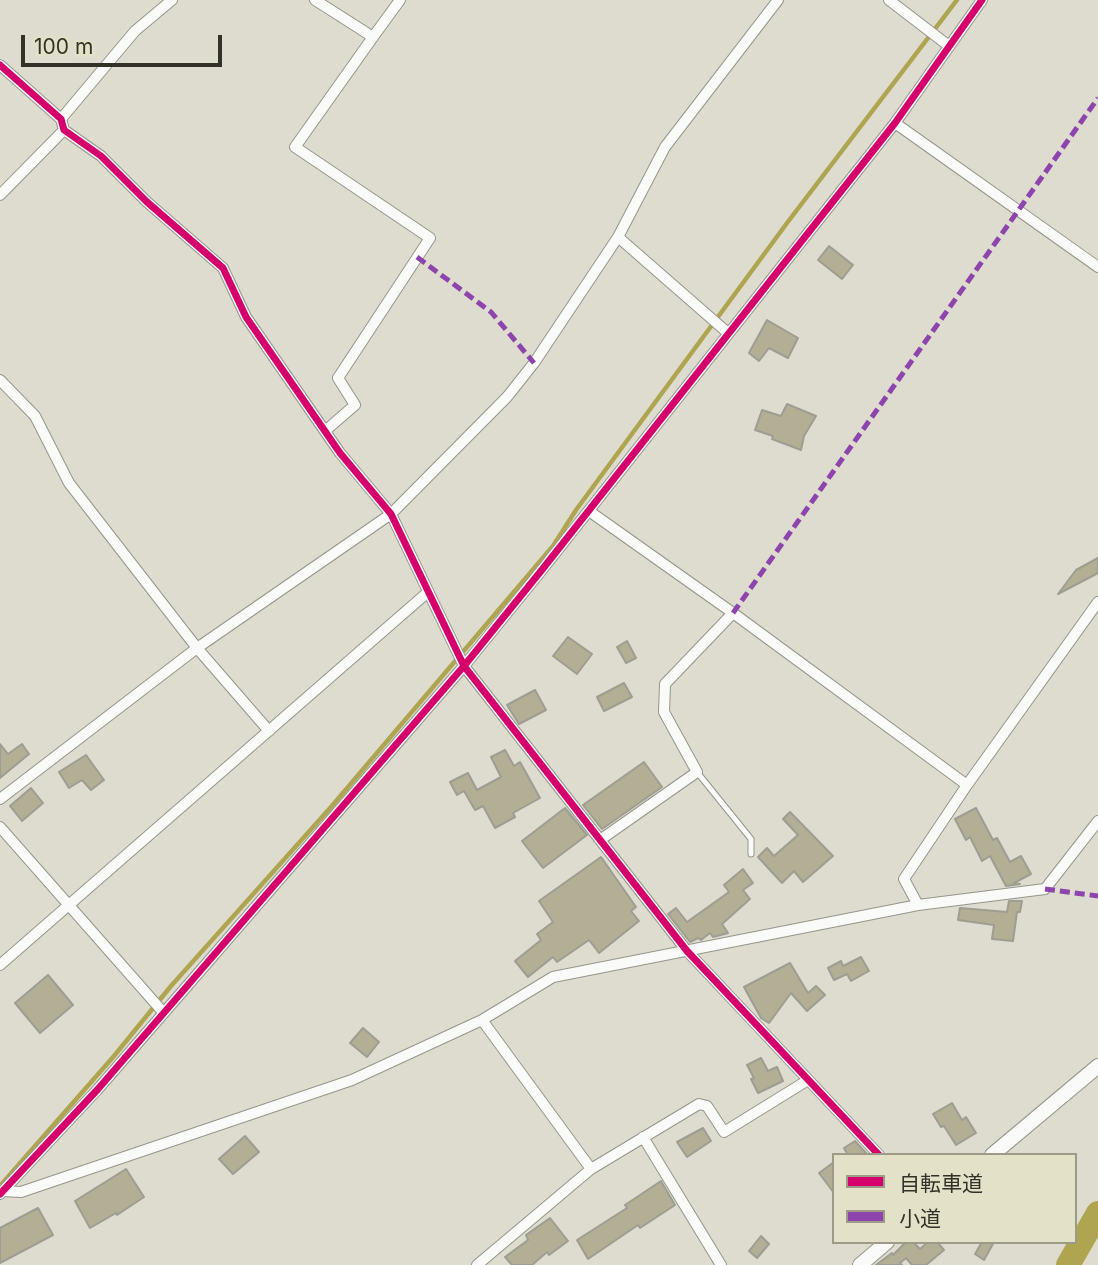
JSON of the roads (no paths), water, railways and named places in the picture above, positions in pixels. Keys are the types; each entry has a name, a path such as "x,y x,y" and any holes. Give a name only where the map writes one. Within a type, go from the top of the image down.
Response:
{"main road":[{"path":"994,1153 1098,1066"},
{"path":"860,1265 885,1244"}],"street":[{"path":"0,195 62,124 135,31 172,0"},
{"path":"316,0 373,37"},
{"path":"325,432 355,405 338,378 430,239 295,147 400,0"},
{"path":"0,799 197,648 391,514 507,397 541,354 618,237 665,147 778,0"},
{"path":"889,0 949,46"},
{"path":"1,1193 97,1089 464,666 895,123 982,0"},
{"path":"0,65 62,124 101,156 147,202 223,268 246,317 325,432 391,514 464,666 687,951 877,1153"},
{"path":"895,123 1098,267"},
{"path":"618,237 728,333"},
{"path":"0,380 35,416 69,483 197,648 270,731"},
{"path":"589,511 967,785"},
{"path":"0,965 428,592"},
{"path":"918,905 905,879 967,785 1098,602"},
{"path":"600,840 697,772 664,712 665,684 733,613"},
{"path":"1,1193 21,1192 352,1080 482,1020 553,977 918,905 1045,890 1098,821"},
{"path":"0,827 163,1012"},
{"path":"482,1020 591,1169"},
{"path":"477,1265 591,1169 699,1104 707,1106 724,1132 808,1080"},
{"path":"643,1138 721,1265"},
{"path":"486,1256 494,1265"}],"lane":[{"path":"697,772 751,839 751,854"}],"waterway":[{"path":"0,1186 114,1056 171,986 331,807 553,546 576,510 787,223 957,0"},
{"path":"1068,1265 1098,1213"}]}
